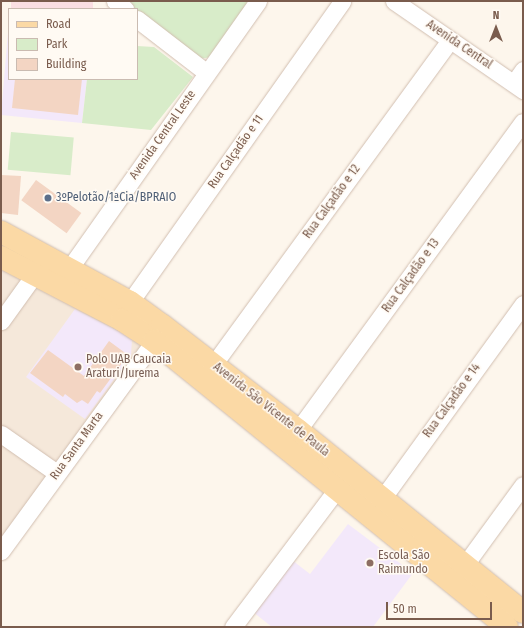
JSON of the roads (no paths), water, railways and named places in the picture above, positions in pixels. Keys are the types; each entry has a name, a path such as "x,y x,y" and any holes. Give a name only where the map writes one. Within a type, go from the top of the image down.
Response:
{"main road":[{"name":"Avenida São Vicente de Paula","path":"1,232 130,302 298,430 464,566 523,612"},
{"name":"Avenida São Vicente de Paula","path":"1,257 122,320 154,342 507,627"}],"street":[{"path":"114,1 124,8"},
{"name":"Avenida Central Leste","path":"69,269 258,1"},
{"name":"Rua Calçadão e 11","path":"130,302 342,1"},
{"name":"Avenida Central","path":"394,1 450,40 520,81"},
{"path":"138,19 207,73"},
{"name":"Rua Calçadão e 12","path":"213,365 450,40"},
{"name":"Rua Calçadão e 13","path":"298,430 523,122"},
{"path":"1,320 34,275"},
{"name":"Rua Calçadão e 14","path":"382,499 523,304"},
{"name":"Rua Santa Marta","path":"1,551 154,342"},
{"path":"1,434 57,473"},
{"path":"464,566 523,485"},
{"path":"233,627 337,489"}],"place":[{"name":"3ºPelotão/1ªCia/BPRAIO","path":"48,198"},
{"name":"Polo UAB Caucaia Araturi/Jurema","path":"78,367"},
{"name":"Escola São Raimundo","path":"370,563"}]}
